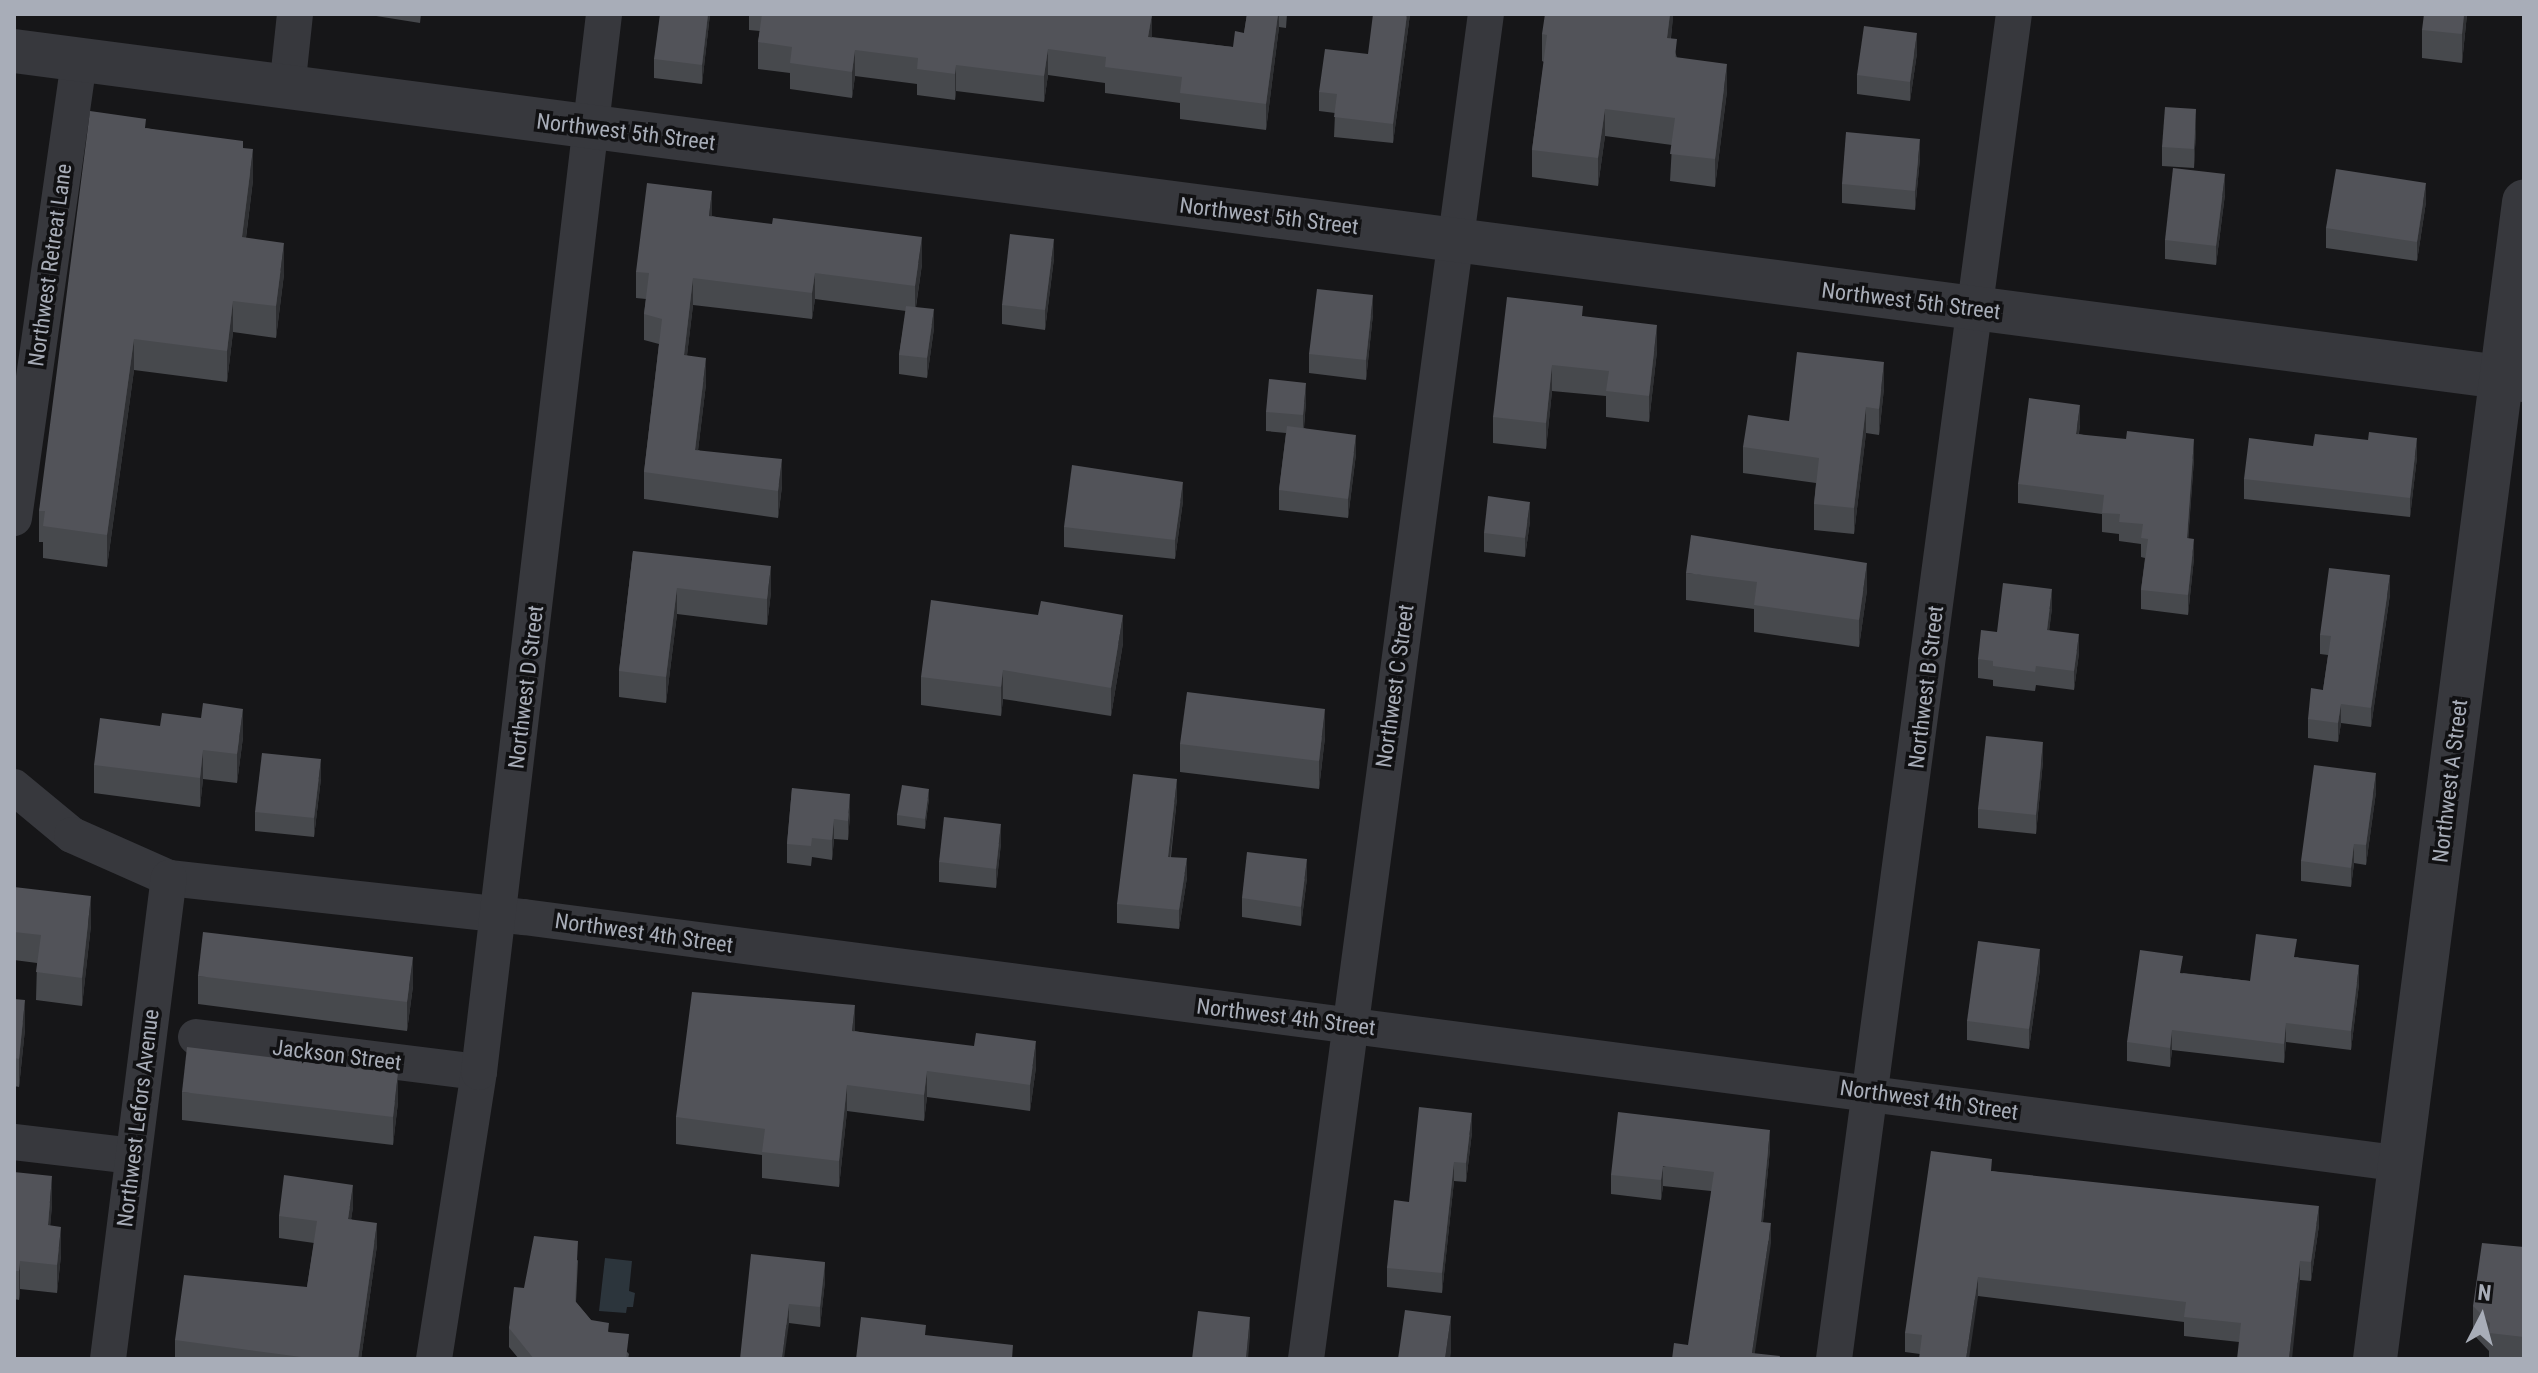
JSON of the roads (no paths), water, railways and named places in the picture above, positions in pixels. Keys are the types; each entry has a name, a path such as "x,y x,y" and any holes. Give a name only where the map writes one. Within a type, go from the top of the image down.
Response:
{"street":[{"path":"287,89 295,14"},
{"name":"Northwest D Street","path":"434,1359 479,1072 604,14"},
{"name":"Northwest C Street","path":"1306,1359 1453,240 1486,14"},
{"name":"Northwest B Street","path":"1834,1359 1874,1092 2014,14"},
{"name":"Northwest 5th Street","path":"14,51 2512,379"},
{"name":"Northwest Retreat Lane","path":"14,518 79,60"},
{"name":"Northwest A Street","path":"2375,1359 2512,379 2524,202"},
{"name":"Northwest 4th Street","path":"14,787 72,835 169,878 498,914 1874,1092 2402,1164"},
{"name":"Northwest Lefors Avenue","path":"108,1359 169,878"},
{"name":"Jackson Street","path":"196,1037 479,1072"},
{"path":"14,1142 133,1156"}]}
